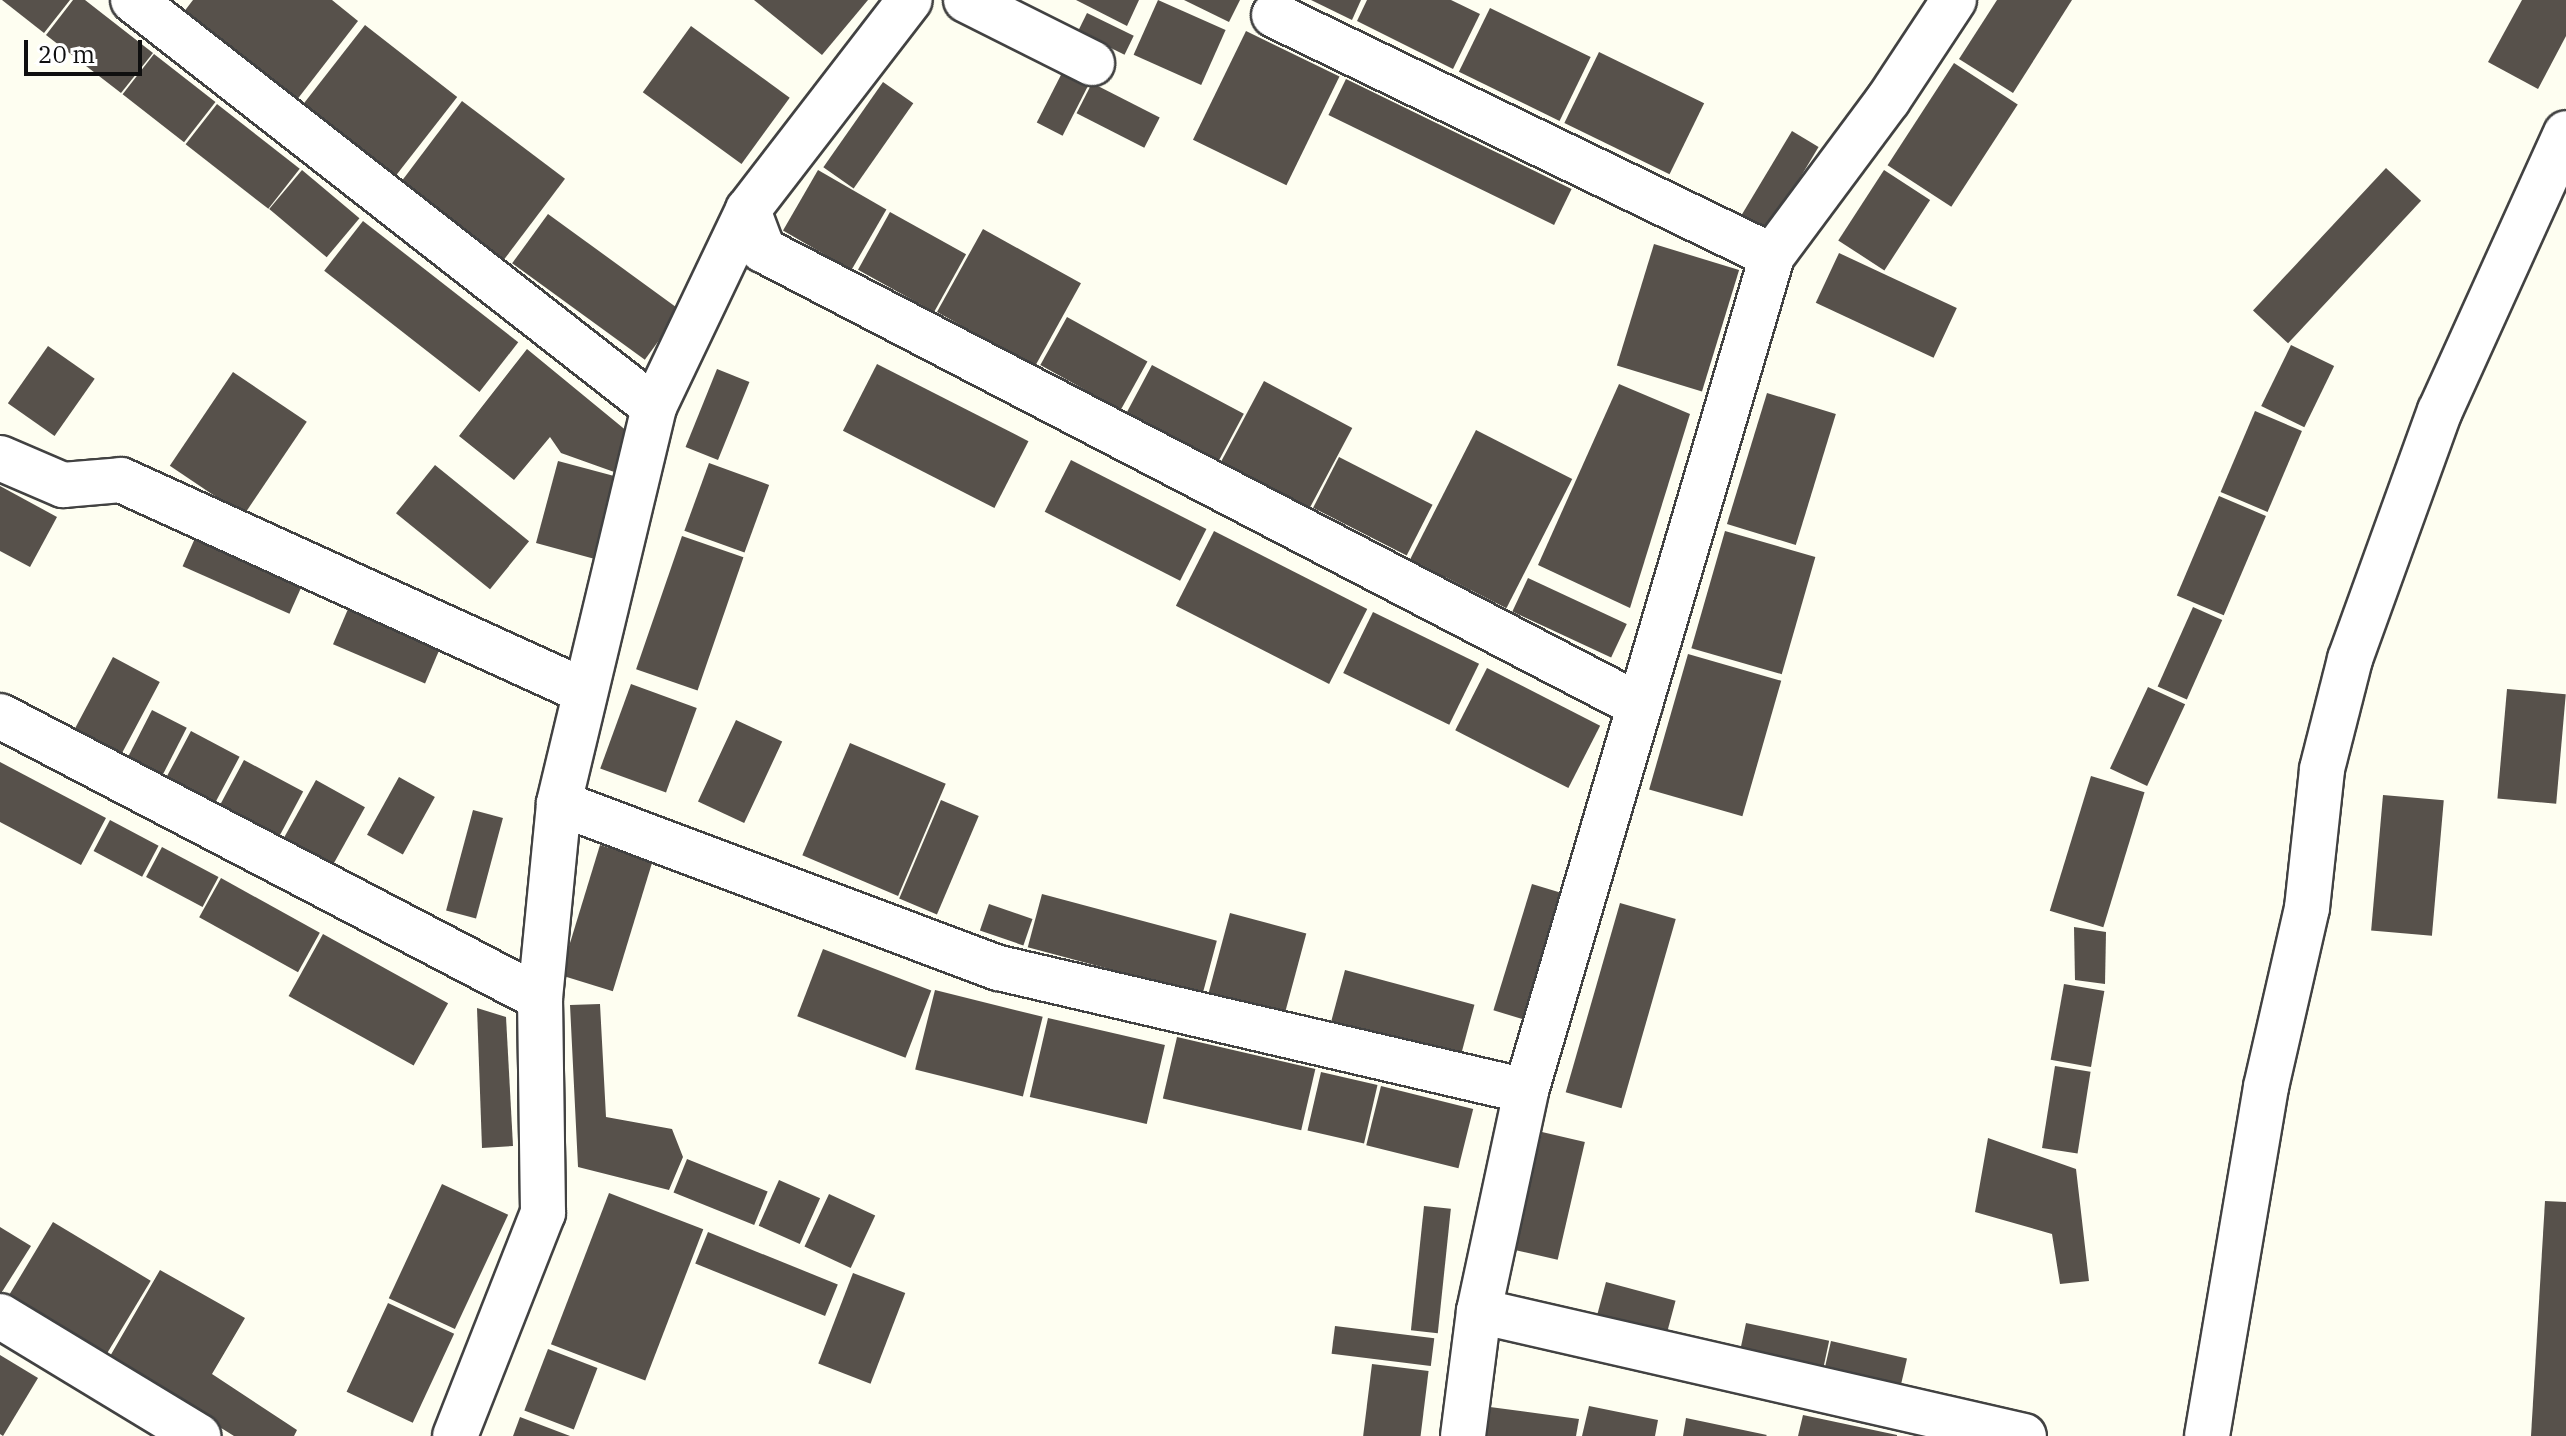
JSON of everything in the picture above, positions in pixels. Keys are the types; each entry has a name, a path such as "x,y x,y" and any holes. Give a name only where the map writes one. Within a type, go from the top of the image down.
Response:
{"street":[{"path":"455,1436 543,1213 540,998 559,803 654,407 748,210 910,0"},
{"path":"966,0 1092,63"},
{"path":"1463,1436 1479,1311 1526,1091 1772,256 1888,100 1954,0"},
{"path":"152,5 654,407"},
{"path":"1274,15 1772,256"},
{"path":"2207,1436 2266,1087 2307,908 2322,769 2350,659 2440,411 2566,133"},
{"path":"748,210 763,250 1640,706"},
{"path":"0,458 63,485 121,480 584,691"},
{"path":"0,716 540,998"},
{"path":"559,803 999,968 1526,1091"},
{"path":"1479,1311 2024,1436"},
{"path":"0,1316 198,1436"}],"building":[{"path":"2,0 70,0 44,33"},
{"path":"73,0 85,0 153,53 121,93 46,35"},
{"path":"193,0 332,0 358,21 296,101 183,13"},
{"path":"754,0 868,0 822,55"},
{"path":"1076,0 1139,0 1127,26"},
{"path":"1158,0 1226,30 1201,85 1134,55"},
{"path":"1184,0 1240,0 1229,22"},
{"path":"1311,0 1361,0 1352,20"},
{"path":"1367,0 1451,0 1480,14 1453,69 1357,21"},
{"path":"1997,0 2072,0 2013,93 1959,59"},
{"path":"2522,0 2566,0 2566,36 2538,89 2488,62"},
{"path":"1490,8 1591,57 1560,121 1459,72"},
{"path":"1087,13 1134,36 1125,55 1078,32"},
{"path":"365,25 457,97 394,177 302,105"},
{"path":"691,26 790,98 742,164 643,92"},
{"path":"1246,31 1339,77 1286,185 1193,140"},
{"path":"1599,52 1704,103 1670,174 1564,123"},
{"path":"154,54 215,102 184,142 123,94"},
{"path":"1954,63 2018,104 1951,207 1888,165"},
{"path":"1064,69 1090,82 1063,136 1037,122"},
{"path":"1346,79 1572,189 1554,225 1328,115"},
{"path":"883,82 913,103 854,188 823,167"},
{"path":"1092,83 1160,118 1144,148 1077,113"},
{"path":"462,101 565,179 504,259 401,182"},
{"path":"217,104 300,169 268,209 186,144"},
{"path":"1792,131 1819,147 1769,230 1742,214"},
{"path":"2386,168 2421,201 2288,343 2253,311"},
{"path":"302,170 359,218 327,257 269,209"},
{"path":"818,170 886,210 851,270 783,231"},
{"path":"1884,170 1930,200 1884,270 1838,240"},
{"path":"890,212 966,254 934,312 858,270"},
{"path":"548,214 681,310 645,360 512,263"},
{"path":"363,221 518,342 479,392 324,271"},
{"path":"983,229 1081,283 1035,366 937,312"},
{"path":"1654,244 1739,270 1702,391 1617,365"},
{"path":"1839,253 1957,308 1934,358 1816,303"},
{"path":"1067,317 1147,362 1121,410 1040,365"},
{"path":"2291,345 2334,366 2304,427 2261,406"},
{"path":"48,346 95,379 55,436 8,403"},
{"path":"527,349 628,432 617,473 561,453 550,437 514,480 459,436"},
{"path":"877,364 1028,441 994,508 843,431"},
{"path":"1152,365 1244,414 1219,461 1127,412"},
{"path":"717,369 749,382 718,460 686,447"},
{"path":"233,372 307,422 244,515 170,466"},
{"path":"1264,381 1352,428 1310,508 1221,461"},
{"path":"1619,384 1690,414 1630,608 1538,565"},
{"path":"1767,393 1836,414 1796,545 1727,524"},
{"path":"2255,411 2302,431 2268,512 2221,492"},
{"path":"1476,430 1572,479 1506,608 1410,559"},
{"path":"1339,457 1433,505 1407,555 1313,508"},
{"path":"1071,460 1206,529 1180,581 1045,512"},
{"path":"558,461 616,477 594,559 536,543"},
{"path":"709,463 769,485 745,553 684,531"},
{"path":"435,465 529,541 490,589 396,513"},
{"path":"0,486 57,517 30,567 0,551"},
{"path":"2219,496 2266,516 2224,615 2177,595"},
{"path":"1214,531 1367,609 1329,684 1176,606"},
{"path":"1725,531 1815,557 1782,674 1691,648"},
{"path":"196,536 303,584 289,614 183,566"},
{"path":"682,536 743,557 698,690 636,669"},
{"path":"1528,578 1627,624 1611,658 1512,612"},
{"path":"351,602 443,641 425,683 333,644"},
{"path":"2193,607 2222,620 2187,699 2158,686"},
{"path":"1373,612 1479,664 1449,725 1343,673"},
{"path":"1688,654 1781,681 1742,816 1649,790"},
{"path":"113,657 160,682 122,753 75,729"},
{"path":"1487,668 1600,726 1568,788 1455,730"},
{"path":"631,684 697,708 666,793 600,769"},
{"path":"2148,687 2185,704 2147,786 2110,769"},
{"path":"2507,689 2566,694 2556,804 2497,799"},
{"path":"152,710 187,728 162,776 127,758"},
{"path":"736,720 782,742 744,823 698,802"},
{"path":"191,731 240,757 214,805 165,780"},
{"path":"850,743 946,784 898,896 802,855"},
{"path":"244,760 303,791 277,840 218,809"},
{"path":"0,762 106,818 81,865 0,822"},
{"path":"2091,776 2145,792 2103,927 2050,911"},
{"path":"399,777 435,797 403,855 367,835"},
{"path":"316,780 365,807 330,870 281,843"},
{"path":"2383,795 2444,800 2432,936 2371,930"},
{"path":"941,800 979,816 937,915 899,898"},
{"path":"473,810 503,818 476,918 446,910"},
{"path":"110,820 159,846 142,877 94,851"},
{"path":"600,845 653,861 613,991 560,975"},
{"path":"162,847 219,877 203,907 146,877"},
{"path":"221,878 320,933 298,972 199,917"},
{"path":"1532,884 1562,893 1523,1019 1493,1010"},
{"path":"1042,894 1217,941 1203,994 1028,947"},
{"path":"1620,903 1676,919 1621,1108 1566,1092"},
{"path":"989,904 1032,919 1023,945 980,930"},
{"path":"1230,913 1306,933 1285,1015 1208,994"},
{"path":"2074,927 2106,932 2105,984 2075,980"},
{"path":"323,934 448,1003 414,1065 289,996"},
{"path":"823,949 931,991 905,1058 797,1016"},
{"path":"1345,970 1474,1005 1460,1059 1331,1024"},
{"path":"2064,984 2104,991 2091,1067 2051,1060"},
{"path":"935,990 1043,1017 1023,1096 915,1070"},
{"path":"600,1004 606,1117 672,1129 683,1157 669,1190 578,1167 570,1005"},
{"path":"477,1008 506,1017 513,1146 482,1148"},
{"path":"1048,1018 1165,1045 1147,1124 1030,1097"},
{"path":"1177,1037 1315,1069 1301,1130 1163,1098"},
{"path":"2055,1066 2091,1072 2078,1154 2042,1148"},
{"path":"1321,1072 1378,1085 1364,1144 1308,1130"},
{"path":"1381,1086 1473,1109 1458,1168 1366,1145"},
{"path":"1542,1132 1585,1142 1558,1260 1515,1250"},
{"path":"1988,1138 2076,1169 2089,1281 2060,1284 2052,1234 1975,1212"},
{"path":"687,1159 768,1192 754,1225 674,1192"},
{"path":"779,1180 820,1198 800,1244 759,1226"},
{"path":"442,1184 508,1215 455,1329 389,1298"},
{"path":"609,1193 703,1229 645,1380 551,1344"},
{"path":"829,1194 875,1216 851,1268 804,1247"},
{"path":"2545,1201 2566,1202 2566,1436 2531,1436"},
{"path":"1424,1206 1451,1209 1438,1333 1411,1330"},
{"path":"53,1222 151,1281 106,1355 8,1297"},
{"path":"0,1227 31,1246 0,1295"},
{"path":"708,1232 838,1284 825,1316 695,1264"},
{"path":"160,1270 245,1318 212,1374 297,1430 294,1436 234,1436 109,1358"},
{"path":"853,1273 905,1293 871,1384 818,1364"},
{"path":"1606,1282 1676,1301 1664,1343 1595,1325"},
{"path":"388,1303 454,1334 413,1423 347,1392"},
{"path":"1746,1323 1829,1341 1822,1374 1739,1356"},
{"path":"1335,1326 1434,1338 1431,1366 1332,1354"},
{"path":"1831,1341 1907,1359 1899,1392 1823,1374"},
{"path":"548,1349 597,1368 574,1430 524,1411"},
{"path":"0,1355 38,1378 3,1436 0,1434"},
{"path":"1372,1364 1429,1371 1421,1436 1363,1436"},
{"path":"1589,1406 1658,1420 1655,1436 1582,1436"},
{"path":"1490,1407 1579,1419 1576,1436 1487,1436"},
{"path":"1803,1415 1897,1435 1897,1436 1798,1436"},
{"path":"520,1417 570,1436 513,1436"},
{"path":"1686,1418 1767,1435 1683,1436"}]}
